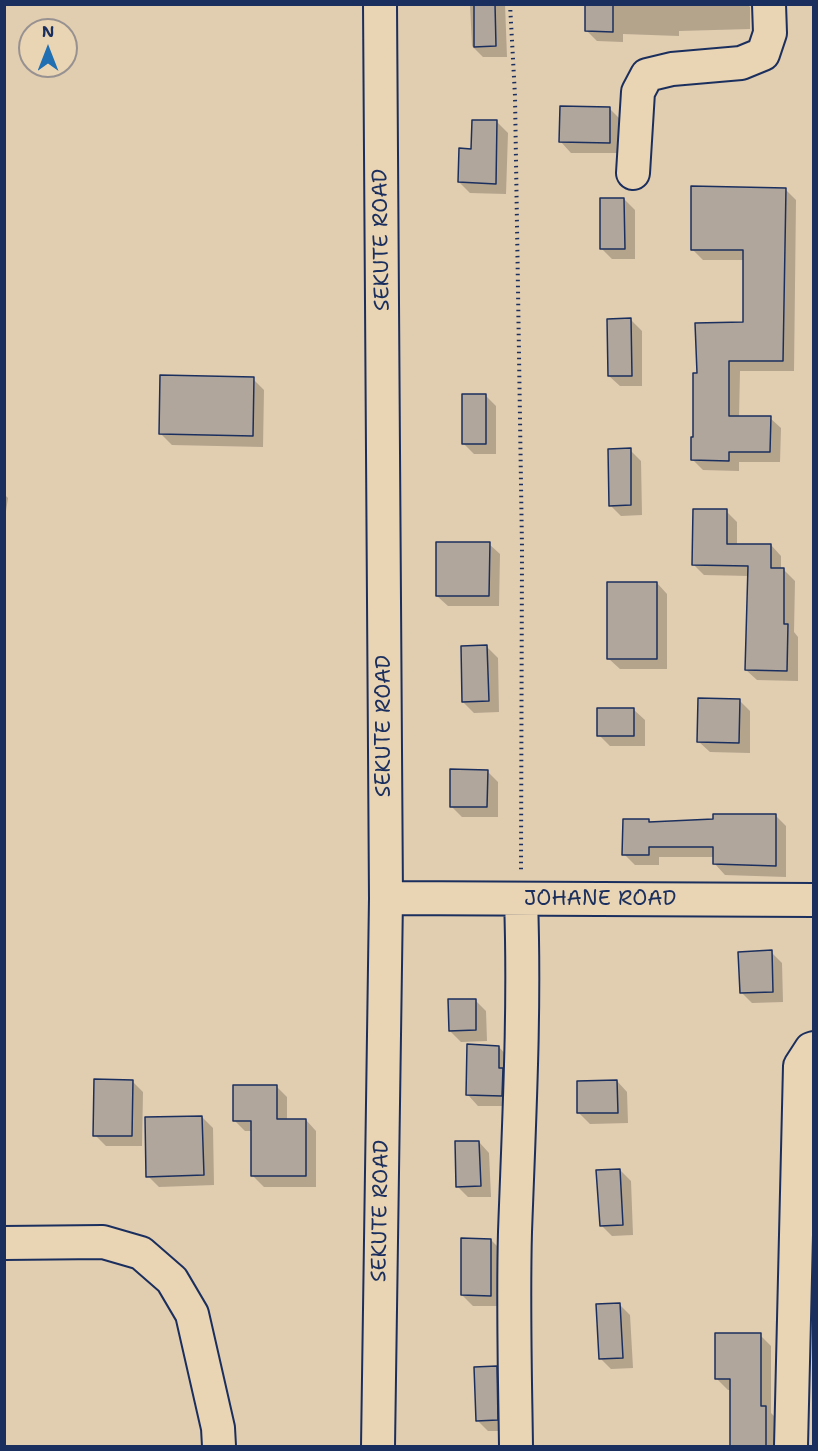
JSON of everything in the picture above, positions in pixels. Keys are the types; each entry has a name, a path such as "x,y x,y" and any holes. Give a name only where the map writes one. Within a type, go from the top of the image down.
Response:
{"street":[{"name":"SEKUTE ROAD","path":"378,1446 386,898 380,4"},
{"path":"633,173 638,92 647,75 672,69 741,63 763,54 770,33 769,4"},
{"name":"JOHANE ROAD","path":"386,898 813,900"},
{"path":"516,1446 515,1235 521,1077 523,964 521,900"},
{"path":"791,1446 800,1066 813,1048"},
{"path":"4,1244 103,1242 141,1253 172,1280 192,1314 218,1428 219,1446"}],"path":[{"path":"510,4 515,96 522,548 521,900"}],"building":[{"path":"474,4 495,4 496,46 474,47"},
{"path":"585,4 613,4 613,32 585,31"},
{"path":"560,106 610,107 610,143 559,142"},
{"path":"472,120 497,120 496,184 458,182 459,148 471,149"},
{"path":"691,186 786,188 783,361 729,361 729,416 771,416 770,452 729,452 729,461 691,460 693,373 697,373 695,323 743,322 743,250 691,250"},
{"path":"600,198 624,198 625,249 600,249"},
{"path":"631,318 632,376 608,376 607,319"},
{"path":"160,375 254,377 253,436 159,434"},
{"path":"462,394 486,394 486,444 462,444"},
{"path":"631,448 631,505 609,506 608,449"},
{"path":"693,509 727,509 727,544 771,544 771,568 784,568 784,624 788,624 787,671 745,670 748,566 692,565"},
{"path":"436,542 490,542 489,596 436,596"},
{"path":"607,582 657,582 657,659 607,659"},
{"path":"487,645 489,701 462,702 461,646"},
{"path":"698,698 740,699 739,743 697,742"},
{"path":"597,708 634,708 634,736 597,736"},
{"path":"450,769 488,770 487,807 450,807"},
{"path":"713,814 776,814 776,866 713,864 713,847 649,847 649,855 622,855 623,819 649,819 649,822 713,819"},
{"path":"772,950 773,992 740,993 738,952"},
{"path":"448,999 476,999 476,1030 449,1031"},
{"path":"467,1044 499,1046 499,1068 503,1068 502,1096 466,1095"},
{"path":"94,1079 133,1080 132,1136 93,1136"},
{"path":"617,1080 618,1113 577,1113 577,1081"},
{"path":"233,1085 277,1085 277,1119 306,1119 306,1176 251,1176 251,1121 233,1121"},
{"path":"202,1116 204,1175 146,1177 145,1117"},
{"path":"455,1141 479,1141 481,1186 456,1187"},
{"path":"620,1169 623,1225 600,1226 596,1170"},
{"path":"461,1238 491,1239 491,1296 461,1295"},
{"path":"620,1303 623,1358 599,1359 596,1304"},
{"path":"715,1333 761,1333 761,1406 766,1406 766,1446 730,1446 730,1379 715,1379"},
{"path":"497,1366 498,1420 476,1421 474,1367"}]}
